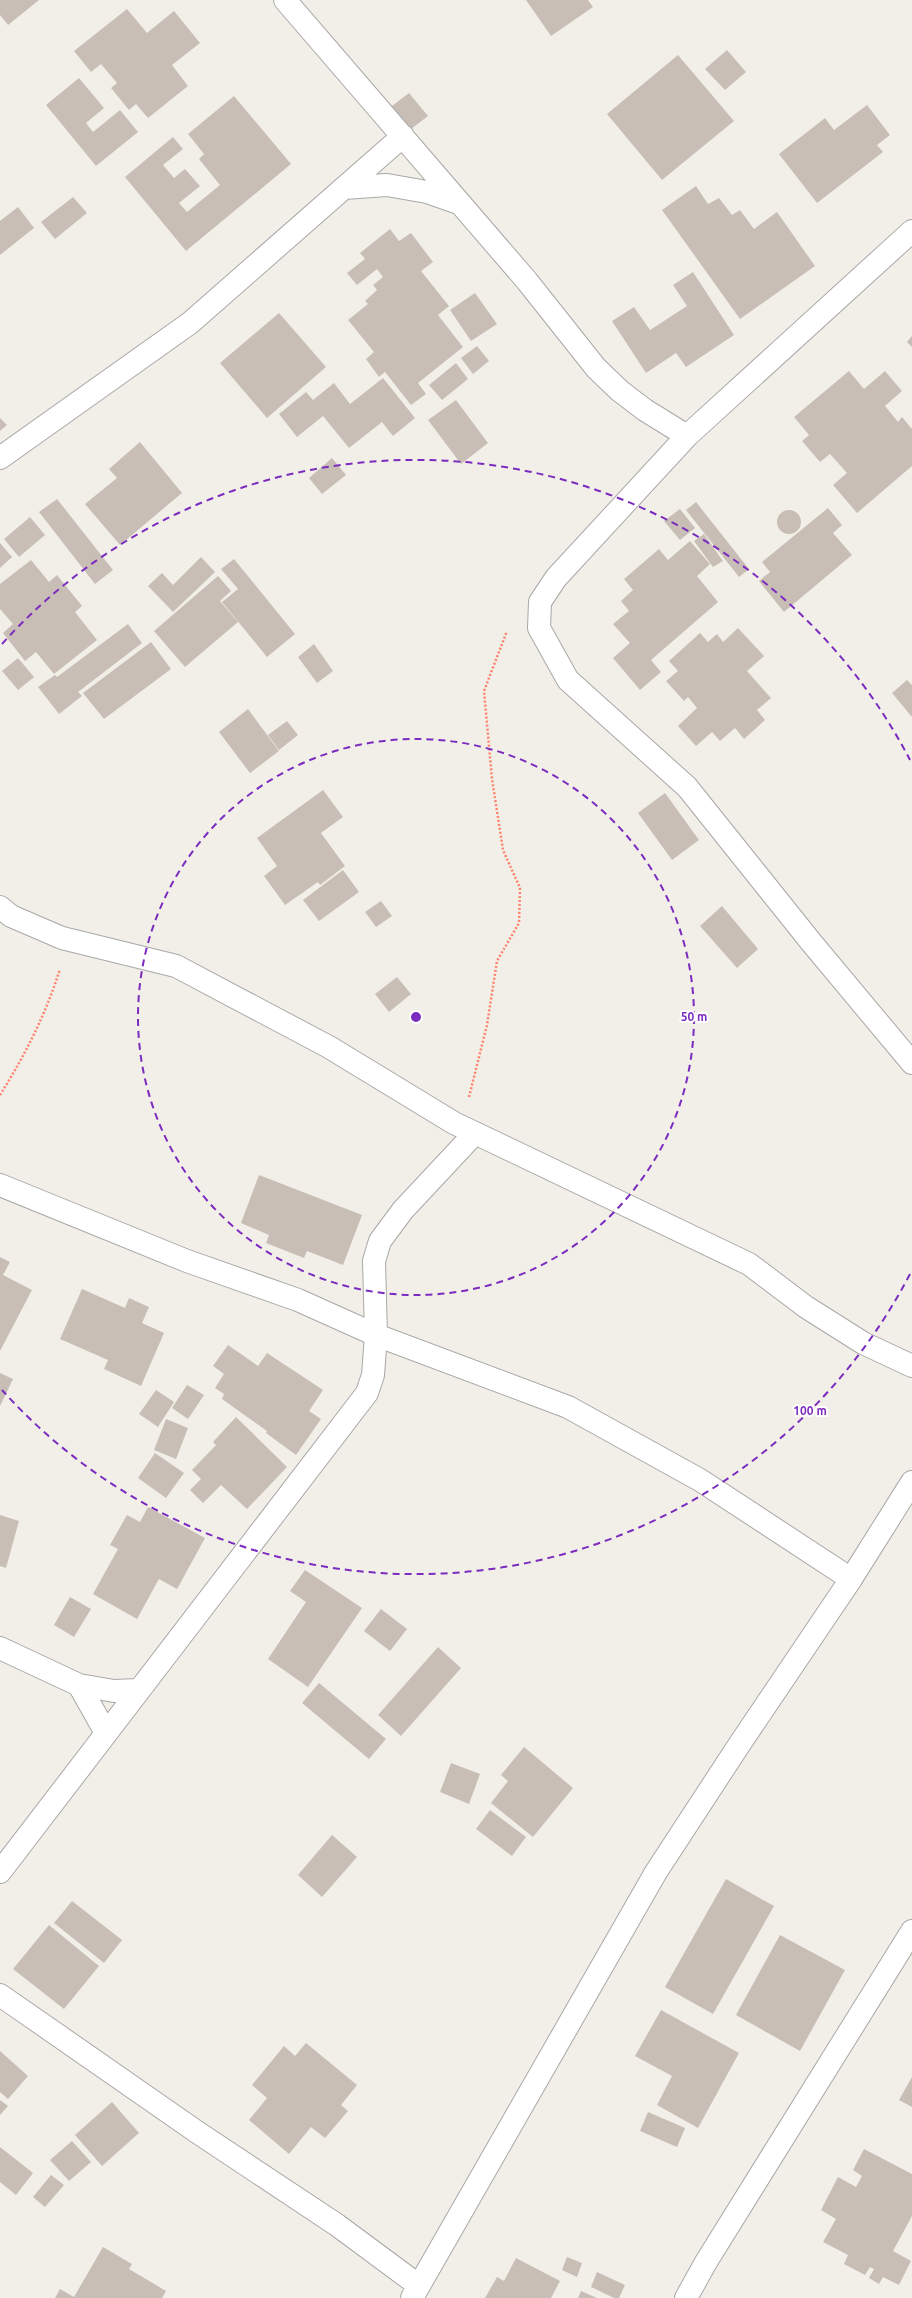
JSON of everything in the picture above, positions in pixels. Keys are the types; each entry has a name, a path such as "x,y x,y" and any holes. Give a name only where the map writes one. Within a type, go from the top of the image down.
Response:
{"street":[{"path":"285,0 527,281 596,368 620,391 645,410 687,436"},
{"path":"0,458 190,323 403,136"},
{"path":"344,188 387,186 427,192 462,205"},
{"path":"912,230 687,436 556,578 540,602 539,628 568,680 687,787 810,942 912,1063"},
{"path":"0,908 11,916 62,938 176,966 329,1046 454,1123 749,1264 812,1311 863,1343 912,1366"},
{"path":"0,1872 367,1393 373,1375 376,1335 374,1261 380,1241 404,1210 475,1133"},
{"path":"0,1185 187,1261 298,1300 376,1335 568,1407 700,1480 851,1579"},
{"path":"0,1995 196,2132 337,2226 415,2291 656,1872 739,1745 851,1579 912,1482"},
{"path":"0,1648 79,1685 114,1691 139,1690"},
{"path":"79,1685 106,1733"},
{"path":"686,2298 706,2262 912,1931"}],"path":[{"path":"454,1123 469,1097 487,1025 497,961 519,923 520,888 503,850 492,779 484,691 508,629 540,602"},
{"path":"0,1095 22,1060 52,996 61,967 62,938"}],"building":[{"path":"0,0 39,0 8,25 0,15"},
{"path":"526,0 588,0 593,7 551,36"},
{"path":"127,9 147,33 174,11 200,43 172,65 188,86 148,118 136,104 129,110 111,88 117,83 101,64 91,72 74,51"},
{"path":"727,50 746,72 725,90 705,69"},
{"path":"678,55 734,121 662,180 607,114"},
{"path":"79,78 104,108 86,123 93,132 120,110 138,132 96,166 46,105"},
{"path":"409,93 428,116 407,132 388,109"},
{"path":"234,96 291,164 186,251 125,177 173,137 183,149 163,165 174,178 185,169 200,186 179,203 187,212 220,185 199,159 204,154 188,134"},
{"path":"867,105 890,135 877,145 883,152 817,203 779,154 825,118 834,130"},
{"path":"696,186 708,204 719,198 732,215 740,210 754,229 777,212 815,266 740,319 662,210"},
{"path":"73,197 87,213 55,239 41,222"},
{"path":"18,207 34,228 0,255 0,221"},
{"path":"390,229 399,241 411,233 433,262 421,271 449,306 438,315 463,347 418,383 426,394 411,405 385,372 379,377 366,359 374,352 348,320 368,304 365,301 377,290 373,285 383,277 377,269 357,285 347,273 365,259 360,253"},
{"path":"693,272 734,335 686,367 676,353 646,373 612,321 634,307 650,330 687,306 673,285"},
{"path":"475,293 497,324 471,341 450,310"},
{"path":"279,313 326,367 267,418 220,363"},
{"path":"912,336 912,347 907,342"},
{"path":"477,346 489,361 473,374 461,358"},
{"path":"456,363 468,379 442,400 429,385"},
{"path":"849,371 864,389 885,371 902,391 885,406 898,422 902,417 912,429 912,466 857,513 833,485 847,473 830,454 820,462 802,441 809,435 794,417"},
{"path":"383,378 415,418 393,436 382,422 349,448 323,416 297,437 279,414 306,392 313,400 334,383 350,404"},
{"path":"456,400 488,443 461,464 428,420"},
{"path":"0,418 7,425 0,431"},
{"path":"140,442 182,493 120,545 85,504 117,478 109,469"},
{"path":"332,458 346,475 322,494 309,478"},
{"path":"57,499 113,570 95,584 39,512"},
{"path":"696,502 749,569 739,577 686,510"},
{"path":"828,508 842,525 833,533 852,555 784,612 759,581 770,572 762,562"},
{"path":"680,509 695,528 680,540 664,521"},
{"path":"789,510 794,511 800,517 800,527 794,533 789,534 784,533 778,527 777,522 778,517 784,511"},
{"path":"30,517 45,535 19,557 4,539"},
{"path":"704,534 723,561 713,567 694,541"},
{"path":"690,541 710,564 697,576 718,602 651,660 661,672 640,690 613,658 630,643 613,624 629,611 621,601 633,590 624,579 659,549 668,560"},
{"path":"0,543 12,557 0,568"},
{"path":"201,557 215,572 173,612 148,586 162,573 173,585"},
{"path":"234,559 295,634 267,657 222,602 238,589 221,569"},
{"path":"31,560 49,582 57,575 82,606 75,612 97,640 54,674 36,652 25,661 3,633 13,624 0,609 0,584"},
{"path":"218,576 231,591 220,601 238,622 185,667 154,631"},
{"path":"128,624 142,643 78,692 82,696 59,714 38,687 55,675 57,677"},
{"path":"738,628 764,656 747,671 771,698 757,710 765,720 744,739 735,728 720,741 712,732 696,746 678,726 697,708 688,697 684,701 666,681 678,671 669,661 700,633 708,642 717,634 723,642"},
{"path":"151,642 171,669 104,719 83,693"},
{"path":"314,644 333,671 317,683 298,657"},
{"path":"18,658 34,677 18,690 2,671"},
{"path":"907,680 912,685 912,717 892,693"},
{"path":"248,709 279,751 250,773 219,732"},
{"path":"287,721 298,735 279,750 268,735"},
{"path":"323,790 343,817 321,833 345,866 320,885 318,882 285,905 264,876 277,866 257,838"},
{"path":"665,793 699,840 672,860 638,813"},
{"path":"343,870 359,892 319,921 303,900"},
{"path":"381,901 392,916 376,927 365,912"},
{"path":"722,906 758,949 737,968 700,926"},
{"path":"397,977 411,994 389,1012 375,994"},
{"path":"259,1175 362,1215 343,1265 307,1251 304,1258 266,1243 269,1235 241,1223"},
{"path":"0,1257 10,1262 3,1275 32,1290 0,1351"},
{"path":"82,1289 125,1308 129,1298 149,1307 142,1323 164,1333 141,1386 104,1369 108,1360 60,1339"},
{"path":"228,1345 258,1366 267,1353 323,1390 309,1411 321,1419 296,1455 266,1433 267,1431 222,1399 224,1394 215,1388 224,1374 213,1366"},
{"path":"0,1373 13,1379 0,1406"},
{"path":"187,1385 204,1395 188,1419 172,1408"},
{"path":"156,1390 174,1402 158,1427 139,1414"},
{"path":"236,1417 287,1467 247,1509 221,1485 203,1503 190,1490 201,1479 192,1470 216,1445 213,1442"},
{"path":"166,1419 188,1428 176,1459 154,1450"},
{"path":"155,1453 184,1473 166,1498 138,1478"},
{"path":"148,1507 205,1538 177,1589 159,1579 137,1619 93,1594 118,1549 110,1545 127,1515 140,1522"},
{"path":"0,1515 19,1521 6,1568 0,1566"},
{"path":"305,1570 362,1608 308,1687 268,1659 306,1602 290,1591"},
{"path":"70,1597 91,1609 74,1637 54,1625"},
{"path":"381,1609 407,1629 390,1651 364,1631"},
{"path":"438,1647 461,1668 401,1736 378,1715"},
{"path":"319,1683 386,1739 369,1759 302,1703"},
{"path":"524,1747 573,1788 533,1837 491,1803 508,1781 501,1775"},
{"path":"451,1763 480,1774 469,1804 440,1792"},
{"path":"490,1810 526,1837 512,1856 476,1829"},
{"path":"332,1835 357,1857 322,1897 298,1875"},
{"path":"726,1879 774,1906 713,2014 665,1987"},
{"path":"72,1901 122,1940 104,1963 54,1923"},
{"path":"49,1925 99,1966 64,2009 13,1969"},
{"path":"780,1935 845,1970 800,2051 736,2015"},
{"path":"661,2010 739,2053 698,2128 657,2105 672,2076 635,2056"},
{"path":"306,2043 357,2085 341,2105 348,2111 325,2138 311,2127 289,2154 249,2120 267,2098 252,2085 284,2046 295,2056"},
{"path":"0,2051 28,2076 8,2099 0,2092"},
{"path":"912,2077 912,2107 899,2100"},
{"path":"0,2100 8,2106 0,2115"},
{"path":"112,2102 139,2133 102,2166 75,2135"},
{"path":"648,2112 685,2128 677,2147 640,2131"},
{"path":"72,2141 91,2162 69,2181 50,2160"},
{"path":"0,2147 33,2173 16,2195 0,2182"},
{"path":"864,2149 912,2174 912,2216 893,2251 911,2261 899,2285 883,2277 879,2284 869,2278 874,2269 870,2267 865,2275 844,2264 848,2255 823,2242 836,2219 821,2210 838,2177 856,2187 862,2176 853,2170"},
{"path":"51,2175 64,2185 45,2207 33,2197"},
{"path":"103,2247 132,2264 129,2269 166,2291 162,2298 55,2298 60,2289 74,2297"},
{"path":"567,2257 582,2263 577,2277 562,2270"},
{"path":"516,2258 560,2281 551,2298 485,2298 497,2277 504,2281"},
{"path":"597,2272 625,2285 619,2298 614,2298 591,2287"},
{"path":"581,2291 597,2298 578,2298"}]}
